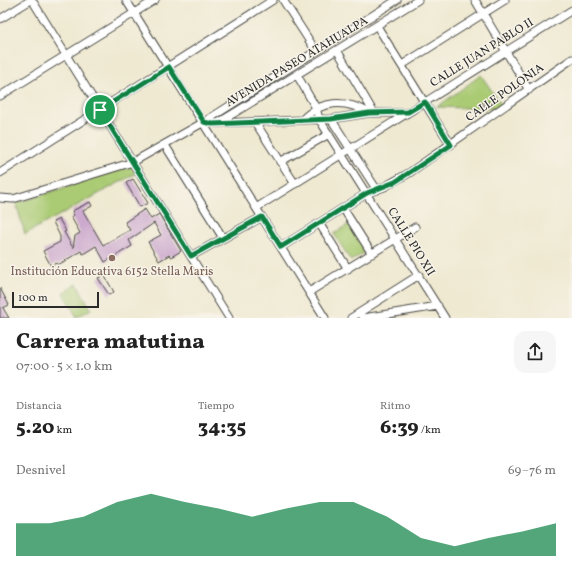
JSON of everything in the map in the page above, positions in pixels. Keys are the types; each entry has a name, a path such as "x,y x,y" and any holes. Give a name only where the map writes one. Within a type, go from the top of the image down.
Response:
{"street":[{"path":"0,19 31,0 229,318"},
{"path":"126,0 204,122 325,318"},
{"path":"0,96 155,0"},
{"path":"0,173 273,0"},
{"path":"283,0 316,52"},
{"name":"AVENIDA PASEO ATAHUALPA","path":"0,198 13,199 133,162 204,122 397,0"},
{"name":"AVENIDA PASEO ATAHUALPA","path":"204,122 218,123 418,0"},
{"path":"475,0 529,90"},
{"path":"402,65 505,0"},
{"name":"CALLE JUAN PABLO II","path":"256,208 572,10"},
{"path":"377,26 451,145"},
{"path":"337,50 372,113"},
{"name":"CALLE POLONIA","path":"281,247 367,193 395,182 451,145 572,60"},
{"name":"CALLE PIO XII","path":"297,75 316,108 319,119 328,134 367,193 445,318"},
{"path":"302,120 316,108 329,104 348,104 358,106 372,113"},
{"path":"218,123 331,119 372,113 408,112"},
{"path":"331,119 377,190"},
{"path":"255,122 295,184"},
{"path":"280,162 328,134"},
{"path":"165,145 223,238"},
{"path":"343,208 372,254"},
{"path":"191,256 262,217"},
{"path":"319,223 348,269"},
{"path":"310,292 415,227"},
{"path":"351,318 419,275"},
{"path":"363,318 438,306"}],"green space":[{"path":"481,75 502,106 495,109 437,107"},
{"path":"132,166 135,174 25,234 16,203"},
{"path":"349,224 366,251 351,261 334,234"},
{"path":"77,284 91,309 77,317 63,293"}],"building":[{"path":"482,102 491,102 491,106 479,106"},
{"path":"133,179 148,203 140,207 126,183"},
{"path":"90,202 92,206 83,211 103,245 130,230 125,222 145,209 151,219 159,214 181,251 171,257 169,255 159,261 148,242 161,235 154,223 129,240 132,246 105,262 96,246 83,254 81,251 58,265 56,263 51,266 43,251 60,242 60,236 53,222 59,219 73,248 75,236 80,233 71,217 74,215 72,211"},
{"path":"104,275 114,292 109,295 98,278"},
{"path":"0,288 9,305 3,308 9,318 0,318"}],"place":[{"name":"Institución Educativa 6152 Stella Maris","path":"112,258"}],"route":[{"path":"169,67 204,122 212,124 331,119 369,113 408,112 425,102 451,145 395,182 384,188 367,193 281,247 262,217 191,256 100,110 169,67"}]}
